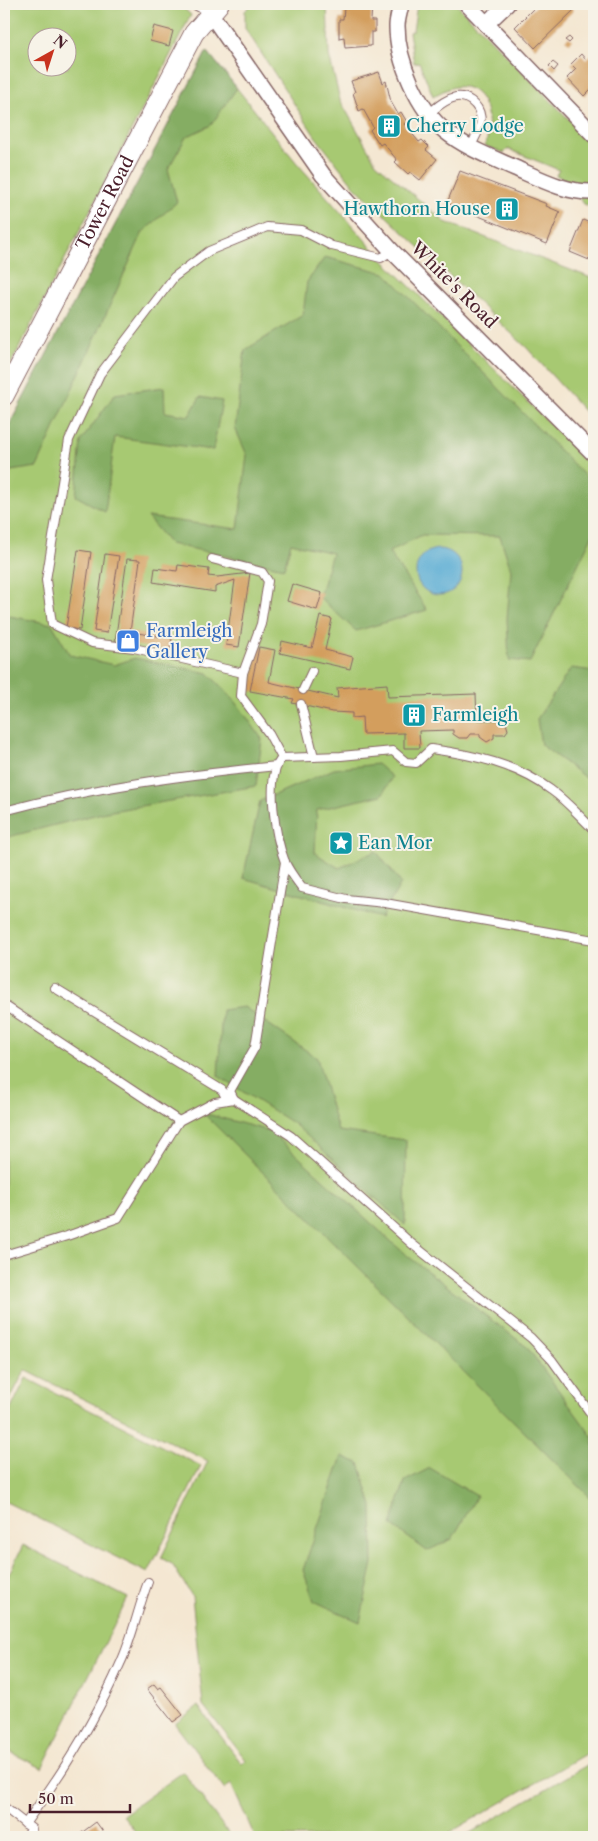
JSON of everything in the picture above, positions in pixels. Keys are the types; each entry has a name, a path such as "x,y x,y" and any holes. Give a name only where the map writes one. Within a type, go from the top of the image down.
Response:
{"street":[{"path":"401,4 397,26 411,85 428,114 444,130 468,146 548,183 580,192 594,192"},
{"path":"467,4 593,131"},
{"path":"486,24 507,4"},
{"name":"White's Road","path":"209,6 323,176 392,250 594,454"},
{"name":"Tower Road","path":"4,396 209,6"}],"lane":[{"path":"193,4 209,6"},
{"path":"428,114 457,96 468,98 477,106 481,114 482,122 474,140"},
{"path":"243,673 134,648 92,644 52,624 46,580 69,440 100,374 174,277 209,251 268,227 301,230 332,246 381,258 392,250"},
{"path":"212,560 262,572 268,581 261,624 243,673 241,696 269,734 282,758"},
{"path":"303,690 312,671"},
{"path":"301,704 314,757"},
{"path":"282,758 392,752 406,762 416,763 431,749 477,755 519,771 552,790 594,830"},
{"path":"282,758 277,766 272,802 274,822 285,862 302,888 346,899 385,902 594,940"},
{"path":"4,811 38,802 149,781 277,766"},
{"path":"230,1100 230,1091 256,1047 285,862"},
{"path":"55,988 222,1090 230,1100 290,1136 412,1244 531,1338 552,1360 594,1418"},
{"path":"4,1005 179,1121"},
{"path":"4,1255 118,1218 179,1121 215,1102 230,1100"},
{"path":"25,1824 76,1747 122,1661 148,1582"},
{"path":"4,1808 32,1829 26,1837"}],"green space":[{"path":"4,4 179,4 191,15 4,377"},
{"path":"252,4 327,4 329,55 340,100 376,163 445,222 594,279 594,422 527,348 355,187 315,136 245,28 245,11"},
{"path":"417,4 456,4 594,145 594,208 584,204 568,181 556,175 559,170 508,149 504,153 485,146 488,137 488,116 485,106 474,91 466,87 455,87 433,96 419,62 414,63 409,32 413,31"},
{"name":"Farmleigh","path":"207,51 296,162 381,258 594,467 594,1749 442,1837 255,1837 231,1784 224,1789 175,1724 198,1706 242,1764 246,1760 203,1705 192,1596 172,1564 161,1558 208,1461 25,1370 4,1411 4,435"},
{"path":"207,51 237,88 211,125 186,137 168,169 177,202 143,232 37,467 4,472 4,435"},
{"path":"325,257 385,273 594,485 594,532 530,662 509,660 507,619 511,570 500,536 422,535 389,552 427,610 356,631 319,597 332,553 291,543 284,568 170,544 147,517 238,529 247,455 235,428 245,350 303,315 307,282"},
{"path":"164,387 165,412 189,416 200,397 222,401 213,450 115,437 105,512 76,496 81,441 115,394"},
{"path":"4,615 52,624 70,655 114,665 135,658 208,673 236,702 262,739 256,786 106,812 4,838"},
{"path":"571,668 594,671 594,784 541,745 537,719"},
{"path":"377,764 392,777 382,795 317,810 315,853 339,868 376,851 401,883 381,918 243,878 260,801 334,769"},
{"path":"244,1007 317,1058 338,1131 406,1140 405,1225 294,1124 218,1076 222,1010"},
{"path":"203,1113 270,1131 405,1254 527,1347 594,1439 594,1501"},
{"path":"26,1378 201,1466 148,1573 4,1501 4,1423"},
{"path":"342,1456 359,1463 372,1506 373,1563 360,1622 314,1601 303,1570"},
{"path":"430,1468 477,1496 452,1539 427,1551 391,1525 405,1481"},
{"path":"23,1545 128,1598 42,1768 4,1749 4,1584"},
{"path":"594,1761 594,1837 463,1837"},
{"path":"183,1772 231,1837 139,1837 123,1815"}],"water":[{"path":"439,549 452,553 458,559 462,572 458,585 452,591 439,595 426,591 420,585 416,572 420,559 426,553"}],"building":[{"path":"340,4 372,4 371,21 375,21 375,32 371,32 371,46 345,48 344,37 339,38 339,19 343,19 344,8 340,8"},
{"path":"538,4 568,4 574,10 535,48 515,27"},
{"path":"154,26 173,31 169,46 150,41"},
{"path":"569,37 572,40 569,43 565,40"},
{"path":"594,52 594,86 584,96 567,78 576,69 571,64 581,54 586,60"},
{"path":"553,62 558,66 554,71 549,66"},
{"name":"Cherry Lodge","path":"379,72 383,83 386,81 391,102 398,114 401,112 407,122 404,124 419,142 422,140 429,147 426,150 437,159 420,180 410,172 408,174 395,162 397,160 383,143 380,145 370,130 373,127 363,109 359,111 351,81"},
{"name":"Hawthorn House","path":"460,171 547,204 546,206 560,212 547,244 447,203"},
{"path":"583,220 594,225 594,262 570,252"},
{"path":"78,550 91,552 80,630 66,628"},
{"path":"105,554 119,556 107,633 94,631"},
{"path":"127,559 140,560 130,632 172,638 170,651 115,642"},
{"path":"178,565 209,569 208,576 217,577 250,573 239,647 226,645 235,580 215,587 215,592 153,582 155,568 177,571"},
{"path":"292,584 322,593 317,610 287,601"},
{"path":"320,616 332,619 325,650 353,657 350,669 280,653 282,641 312,648"},
{"name":"Farmleigh","path":"259,647 275,650 269,682 338,698 337,688 387,684 388,697 476,694 477,720 501,720 506,723 508,730 505,734 494,734 494,738 487,742 480,737 480,734 470,734 467,738 459,738 453,734 453,730 419,731 420,748 404,748 404,733 363,734 362,717 352,718 352,713 332,712 292,703 294,699 250,691"},
{"path":"154,1684 158,1689 161,1687 183,1715 173,1722 147,1689"},
{"path":"96,1822 107,1837 76,1837"}],"place":[{"name":"Cherry Lodge","path":"389,126"},
{"name":"Hawthorn House","path":"507,209"},
{"name":"Farmleigh Gallery","path":"128,641"},
{"name":"Farmleigh","path":"414,715"},
{"name":"Ean Mor","path":"341,843"}]}
